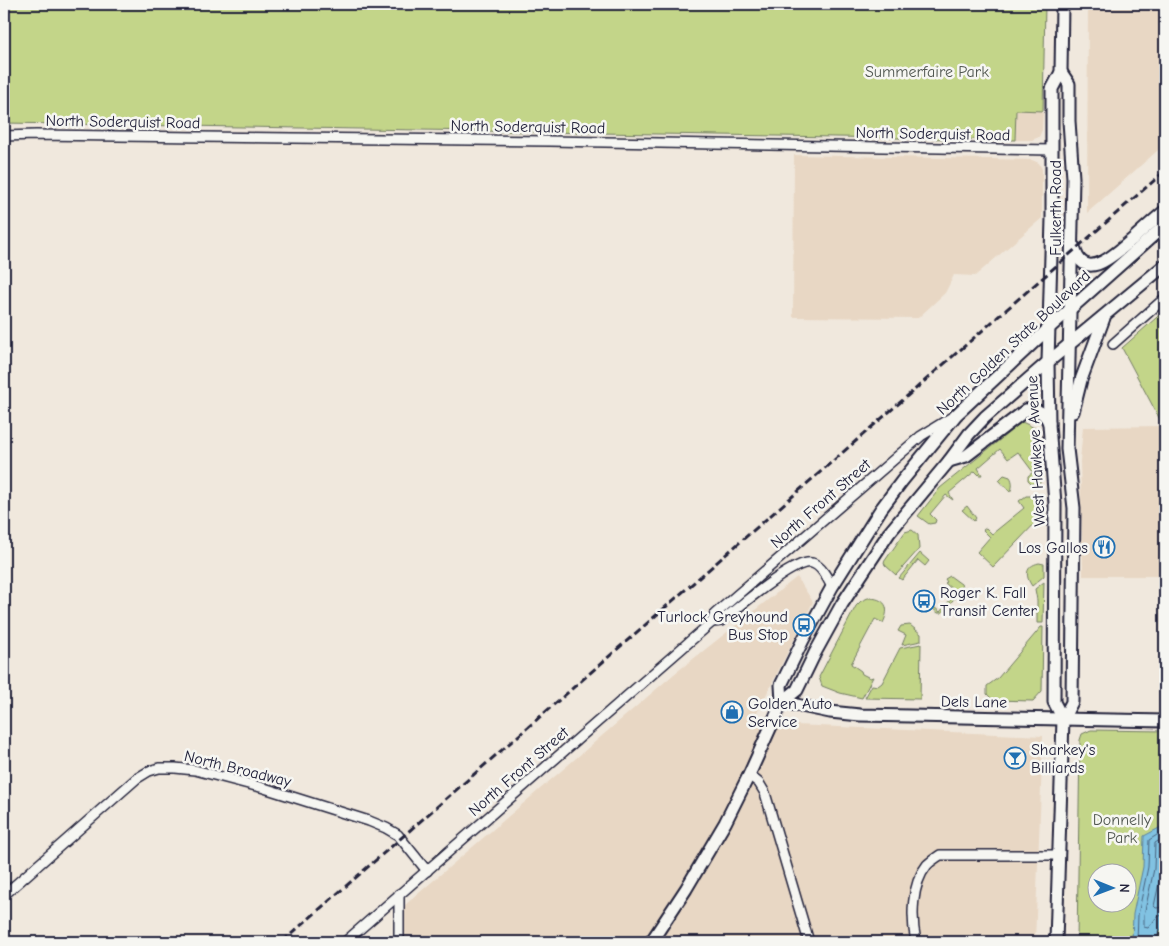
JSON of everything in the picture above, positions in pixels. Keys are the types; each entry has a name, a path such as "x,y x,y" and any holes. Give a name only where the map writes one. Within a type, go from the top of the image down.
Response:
{"street":[{"name":"Fulkerth Road","path":"1048,329 1052,228 1052,88 1061,72 1062,4"},
{"name":"Fulkerth Road","path":"1061,72 1069,84 1073,183 1069,345"},
{"name":"North Soderquist Road","path":"4,136 560,141 1052,150"},
{"path":"1072,238 1079,260 1085,264 1097,265 1111,257 1165,210"},
{"name":"North Golden State Boulevard","path":"782,702 781,685 793,659 832,587 886,502 956,415 1048,329 1165,225"},
{"name":"North Golden State Boulevard","path":"651,942 700,866 749,776 782,702 797,690 833,620 875,552 969,434 985,417 1165,265"},
{"path":"1113,344 1165,298"},
{"path":"1067,449 1075,401 1104,316"},
{"name":"West Hawkeye Avenue","path":"1048,329 1050,424 1056,518 1054,702 1063,719"},
{"name":"West Hawkeye Avenue","path":"1056,942 1063,719 1072,702 1074,508 1067,449 1069,345"},
{"path":"949,461 966,456 1026,410 1032,409 1040,412 1050,424"},
{"name":"North Front Street","path":"345,942 712,622 715,614 920,436 956,415"},
{"name":"North Front Street","path":"712,622 721,621 788,570 802,563 810,562 817,565 832,587"},
{"name":"Dels Lane","path":"782,702 860,715 1165,720"},
{"name":"North Broadway","path":"4,895 136,778 153,770 164,768 203,772 264,788 374,823 398,835 427,871"},
{"path":"749,776 760,783 765,793 809,942"},
{"path":"916,942 914,905 918,880 928,864 940,855 1058,855"},
{"path":"398,942 399,894"}],"shaded area":[{"path":"1088,4 1165,4 1165,144 1087,213"},
{"path":"1016,110 1043,111 1042,130 1039,137 1032,140 1015,140"},
{"path":"794,155 1032,160 1039,163 1042,169 1042,218 975,276 954,275 945,293 918,318 793,317"},
{"path":"1164,426 1165,576 1083,576 1080,461 1083,427"},
{"path":"797,577 813,602 752,723 1043,736 1035,942 405,942 405,905 674,674"}],"green space":[{"name":"Summerfaire Park","path":"4,4 1045,4 1043,111 1016,110 1015,140 4,123"},
{"path":"1165,310 1165,429 1122,348"},
{"path":"1022,422 1037,429 1040,483 1032,484 1028,480 1028,476 1033,472 1018,452 1008,459 1000,449 978,468 982,475 975,471 949,493 953,500 946,495 930,514 936,520 935,523 929,524 918,516 940,488"},
{"path":"1004,475 1012,480 1010,492 999,480"},
{"path":"1026,496 1043,496 1044,511 1040,518 993,567 977,552 990,537 983,530 986,528 992,534 1024,508 1019,501"},
{"path":"967,506 976,518 974,521 962,510"},
{"path":"912,530 918,535 919,549 896,575 884,562 905,532"},
{"path":"920,553 929,561 925,566 918,560 902,580 899,578"},
{"path":"1039,563 1044,564 1044,576 1032,586 1027,575 1031,566"},
{"path":"950,576 961,584 963,588 942,613 938,613 920,598 922,597 940,612 956,593 945,583 947,582 945,579"},
{"path":"1044,582 1043,623 1037,623 1035,589"},
{"path":"868,598 874,598 885,604 886,612 883,623 875,619 851,664 861,671 862,674 870,678 873,677 862,698 840,693 822,686 819,677 856,606"},
{"path":"910,625 921,634 921,641 902,645 906,635 898,631 901,626"},
{"path":"1043,627 1042,691 1033,701 993,700 987,694 987,686 998,678"},
{"path":"921,644 920,699 865,698 872,685 878,686 882,683 900,648"},
{"name":"Donnelly Park","path":"1091,730 1165,731 1165,942 1077,942 1080,740 1082,734"}],"water":[{"path":"1165,825 1165,923 1158,934 1157,942 1132,942 1133,914 1136,914 1136,900 1143,867 1144,836"}],"railway":[{"path":"282,942 1165,171"}],"place":[{"name":"Los Gallos","path":"1104,547"},
{"name":"Roger K. Fall Transit Center","path":"924,601"},
{"name":"Turlock Greyhound Bus Stop","path":"804,625"},
{"name":"Golden Auto Service","path":"732,712"},
{"name":"Sharkey's Billiards","path":"1015,758"}]}
